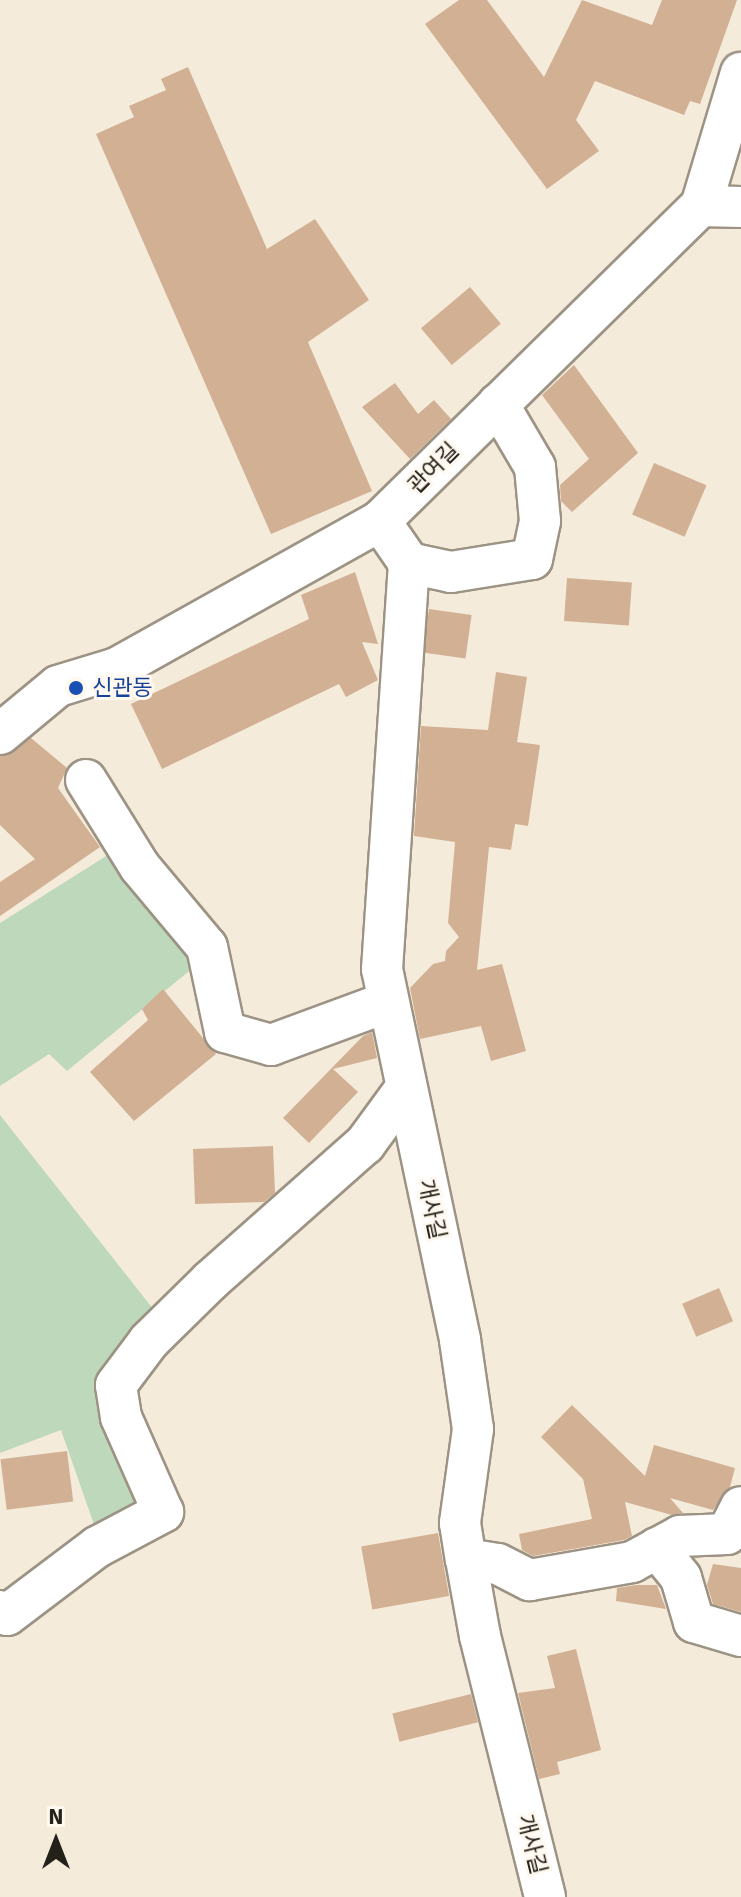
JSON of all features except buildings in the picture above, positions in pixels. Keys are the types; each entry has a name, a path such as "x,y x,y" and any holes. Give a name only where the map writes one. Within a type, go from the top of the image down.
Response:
{"street":[{"name":"관여길","path":"0,734 58,686 117,668 380,521 701,206 741,73"},
{"path":"701,206 741,207"},
{"path":"380,521 409,563 451,572 532,559 540,521 535,467 498,404"},
{"name":"개사길","path":"409,563 382,969 473,1429 460,1523 466,1559 480,1636 545,1897"},
{"path":"86,780 140,867 207,947 208,971 225,1032 271,1045 388,1002"},
{"path":"3,1613 97,1547 163,1512 121,1417 116,1385 149,1341 210,1281 365,1144 406,1088"},
{"path":"466,1559 498,1564 530,1580 632,1562 680,1536 727,1534 741,1507"},
{"path":"657,1548 681,1578 694,1622 741,1636"}],"green space":[{"path":"114,851 199,963 67,1071 49,1054 0,1086 0,923"},
{"path":"0,1115 154,1310 95,1391 148,1505 97,1533 61,1430 0,1453"}],"place":[{"name":"신관동","path":"76,688"}]}
